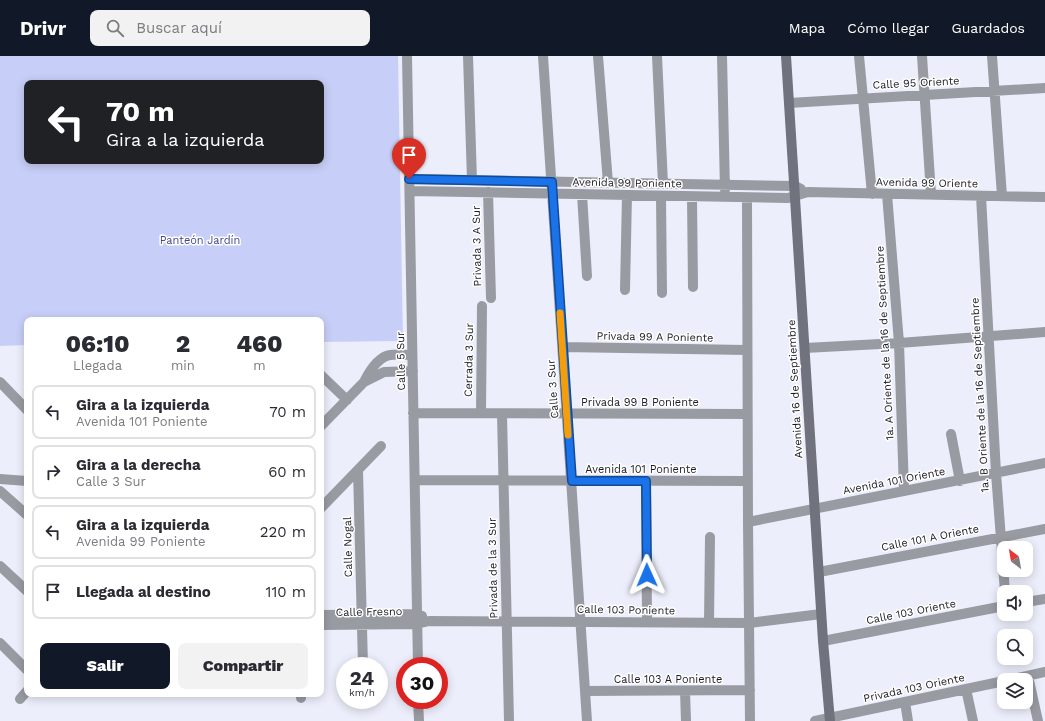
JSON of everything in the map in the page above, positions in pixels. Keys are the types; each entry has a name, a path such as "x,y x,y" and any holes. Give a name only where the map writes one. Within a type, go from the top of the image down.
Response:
{"main road":[{"name":"Avenida 16 de Septiembre","path":"786,56 814,509 830,720"}],"street":[{"name":"Calle 5 Sur","path":"407,56 418,657"},
{"path":"468,56 472,180"},
{"name":"Calle 3 Sur","path":"543,56 587,721"},
{"path":"598,56 608,183"},
{"path":"657,56 663,184"},
{"path":"722,56 725,197"},
{"path":"859,56 872,194"},
{"path":"922,56 931,194"},
{"path":"992,56 1002,196"},
{"name":"Calle 95 Oriente","path":"789,103 1045,88"},
{"name":"Avenida 99 Poniente","path":"409,179 725,185 795,191"},
{"name":"Avenida 99 Poniente","path":"410,191 788,198 795,191"},
{"name":"Avenida 99 Oriente","path":"795,191 1045,197"},
{"name":"Privada 3 A Sur","path":"488,192 491,298"},
{"path":"582,194 587,276"},
{"name":"1a. A Oriente de la 16 de Septiembre","path":"887,194 899,343 904,490"},
{"path":"625,290 627,195"},
{"path":"661,196 662,293"},
{"path":"692,196 693,287"},
{"name":"1a. B Oriente de la 16 de Septiembre","path":"981,196 996,473 1004,585"},
{"path":"747,198 750,721"},
{"name":"Cerrada 3 Sur","path":"481,413 482,306"},
{"path":"805,348 899,343 1045,332"},
{"name":"Privada 99 A Poniente","path":"563,347 747,350"},
{"path":"324,423 364,382 368,373 382,358 389,355 412,355"},
{"path":"364,382 384,372 413,371"},
{"path":"324,378 347,400"},
{"path":"0,382 24,407"},
{"name":"Privada 99 B Poniente","path":"413,413 748,414"},
{"name":"Privada de la 3 Sur","path":"502,414 509,721"},
{"path":"951,434 960,480"},
{"path":"324,505 381,446"},
{"name":"Avenida 101 Oriente","path":"748,522 1045,463"},
{"name":"Calle Nogal","path":"358,470 362,657"},
{"path":"0,479 24,481"},
{"name":"Avenida 101 Poniente","path":"414,480 748,481"},
{"path":"646,481 647,622"},
{"path":"0,491 24,513"},
{"name":"Calle 101 A Oriente","path":"819,572 1045,529"},
{"path":"709,623 710,537"},
{"path":"0,566 24,588"},
{"path":"1033,601 1045,599"},
{"name":"Calle 103 Oriente","path":"823,641 997,607"},
{"name":"Calle 103 Poniente","path":"417,619 749,623 821,614"},
{"name":"Calle Fresno","path":"324,615 362,619 417,619"},
{"name":"Calle Fresno","path":"324,625 362,619"},
{"path":"0,644 24,667"},
{"path":"1033,675 1045,672"},
{"name":"Privada 103 Oriente","path":"830,720 904,702 997,682"},
{"path":"966,689 973,721"},
{"name":"Calle 103 A Poniente","path":"585,691 750,690"},
{"path":"685,691 686,721"},
{"path":"1033,698 1038,721"},
{"path":"904,702 908,721"},
{"path":"418,709 419,721"},
{"path":"815,721 830,720"}],"green space":[{"name":"Panteón Jardín","path":"0,56 398,56 403,341 324,342 324,317 24,317 24,345 0,346"}],"slow traffic":[{"path":"560,313 568,435"}],"route":[{"path":"409,179 552,182 572,481 646,481 647,575"}]}
